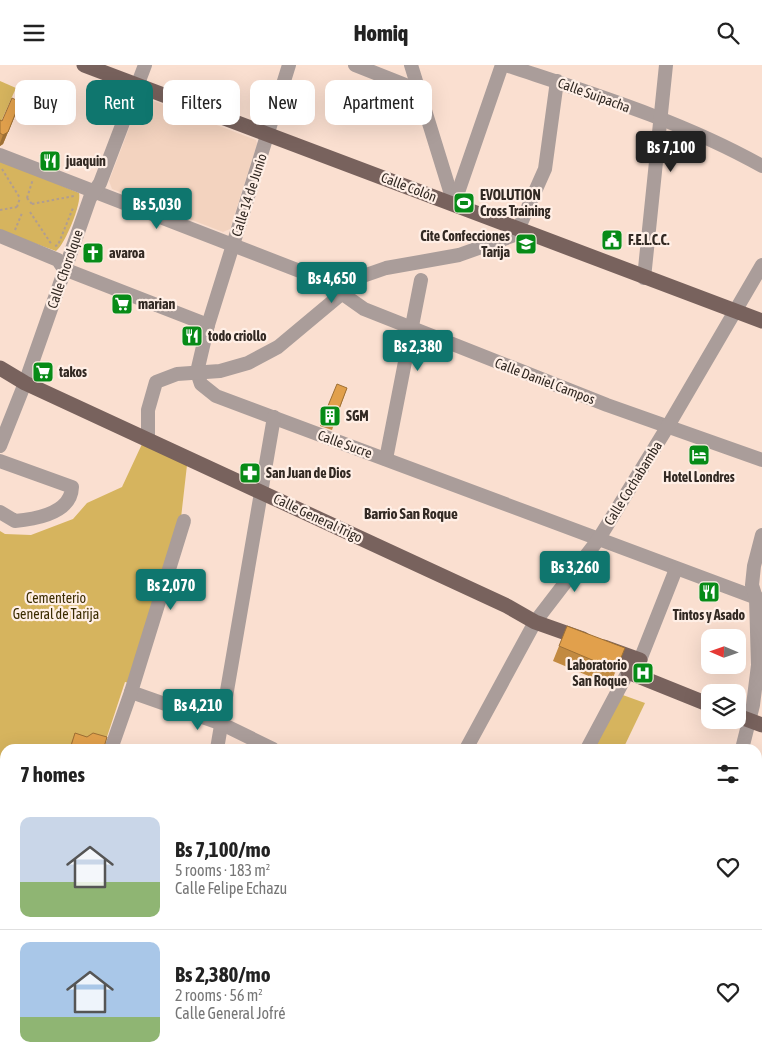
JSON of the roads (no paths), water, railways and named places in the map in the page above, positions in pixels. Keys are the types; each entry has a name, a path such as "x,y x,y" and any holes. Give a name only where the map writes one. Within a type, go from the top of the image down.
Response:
{"main road":[{"name":"Calle Colón","path":"84,65 124,80"},
{"name":"Calle Colón","path":"153,91 762,321"},
{"name":"Calle General Trigo","path":"0,368 25,383 507,606 534,622 640,660"},
{"path":"640,660 628,672 701,701"}],"street":[{"name":"Calle Chorolque","path":"139,80 145,65"},
{"name":"Calle 14 de Junio","path":"208,325 289,65"},
{"path":"355,65 393,80"},
{"path":"411,65 415,80"},
{"path":"454,204 502,65"},
{"name":"Calle Suipacha","path":"506,65 558,81 662,119 735,151 762,166"},
{"path":"644,278 662,119 666,65"},
{"path":"148,439 148,410 156,382 176,375 220,371 248,363 278,347 363,277 386,268 459,255 512,236 545,169 558,81"},
{"name":"Calle Chorolque","path":"0,446 25,383 90,198 100,183 122,125"},
{"path":"429,125 454,204"},
{"name":"Calle Daniel Campos","path":"0,155 233,244 330,285 364,309 607,405 762,460"},
{"path":"0,236 58,260 64,269 208,325 197,372"},
{"name":"Calle Cochabamba","path":"471,744 534,622 598,540 668,426 762,265"},
{"path":"386,459 421,280"},
{"name":"Calle Sucre","path":"197,372 201,384 208,391 598,540 759,599"},
{"path":"218,744 274,417"},
{"path":"0,461 72,487 72,496 68,502 46,515 15,521 0,512"},
{"path":"113,744 131,692 184,521"},
{"path":"743,744 753,705 758,665 759,599 752,585 754,566 762,535"},
{"path":"640,660 676,569"},
{"path":"589,744 628,672"},
{"path":"131,692 222,724 263,744"}],"place":[{"name":"juaquin","path":"50,161"},
{"name":"EVOLUTION Cross Training","path":"464,203"},
{"name":"F.E.L.C.C.","path":"612,240"},
{"name":"Cite Confecciones Tarija","path":"526,244"},
{"name":"avaroa","path":"93,253"},
{"name":"marian","path":"122,304"},
{"name":"todo criollo","path":"192,336"},
{"name":"takos","path":"43,372"},
{"name":"SGM","path":"330,416"},
{"name":"Hotel Londres","path":"699,455"},
{"name":"San Juan de Dios","path":"250,473"},
{"name":"Tintos y Asado","path":"709,592"},
{"name":"Laboratorio San Roque","path":"643,673"}],"district":[{"name":"Barrio San Roque","path":"411,514"}],"park label":[{"name":"Cementerio General de Tarija","path":"56,606"}]}
